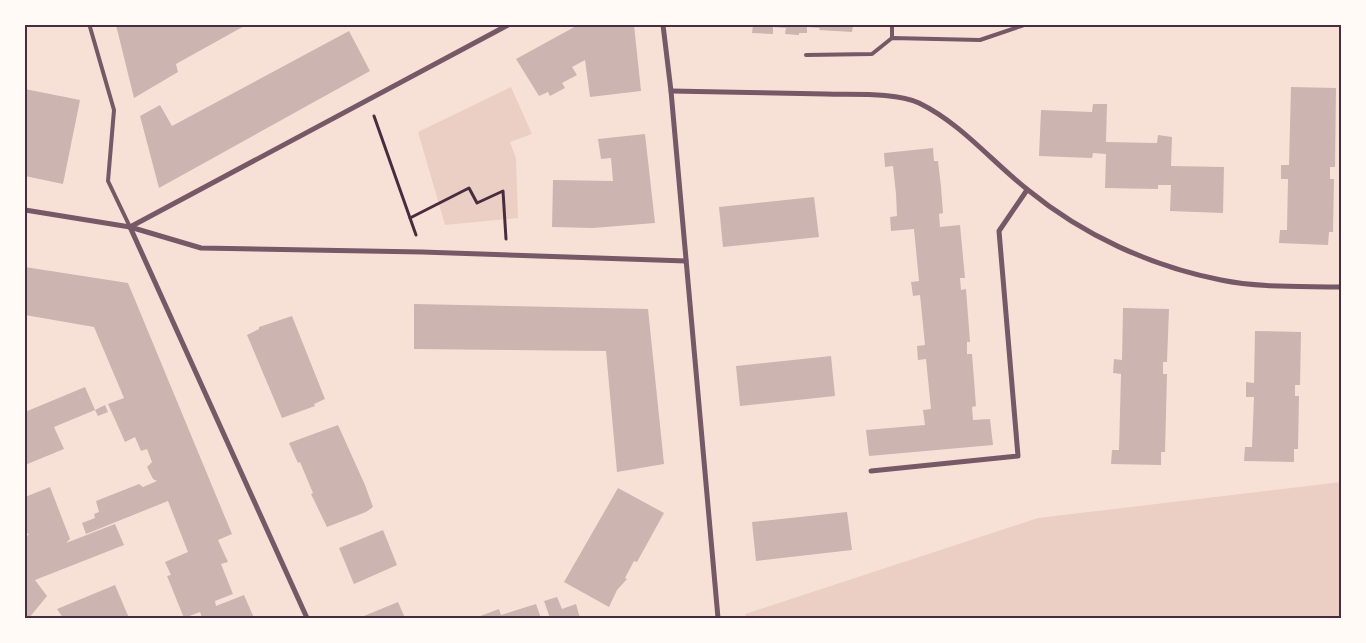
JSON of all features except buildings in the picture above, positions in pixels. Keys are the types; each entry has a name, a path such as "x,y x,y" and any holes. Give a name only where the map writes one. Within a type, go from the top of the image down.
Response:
{"street":[{"path":"130,227 369,101 508,25"},
{"path":"662,25 671,91 718,618"},
{"path":"671,91 881,95 918,102 956,126 1027,190 1074,224 1110,244 1185,271 1221,280 1253,285 1341,287"},
{"path":"871,471 1018,456 999,230 1027,190"},
{"path":"25,210 130,227 201,248 422,252 686,261"},
{"path":"130,227 307,618"}],"lane":[{"path":"892,25 892,38"},
{"path":"806,55 872,54 892,38 980,40 1024,25"},
{"path":"90,27 114,110 108,181 130,227"}],"path":[{"path":"369,101 422,252"},
{"path":"410,218 469,188 477,203 503,191 507,255"}],"shaded area":[{"path":"511,87 532,134 510,142 516,158 518,218 445,225 418,132"},
{"path":"1341,482 1341,618 746,618 745,614 1038,518"}]}
